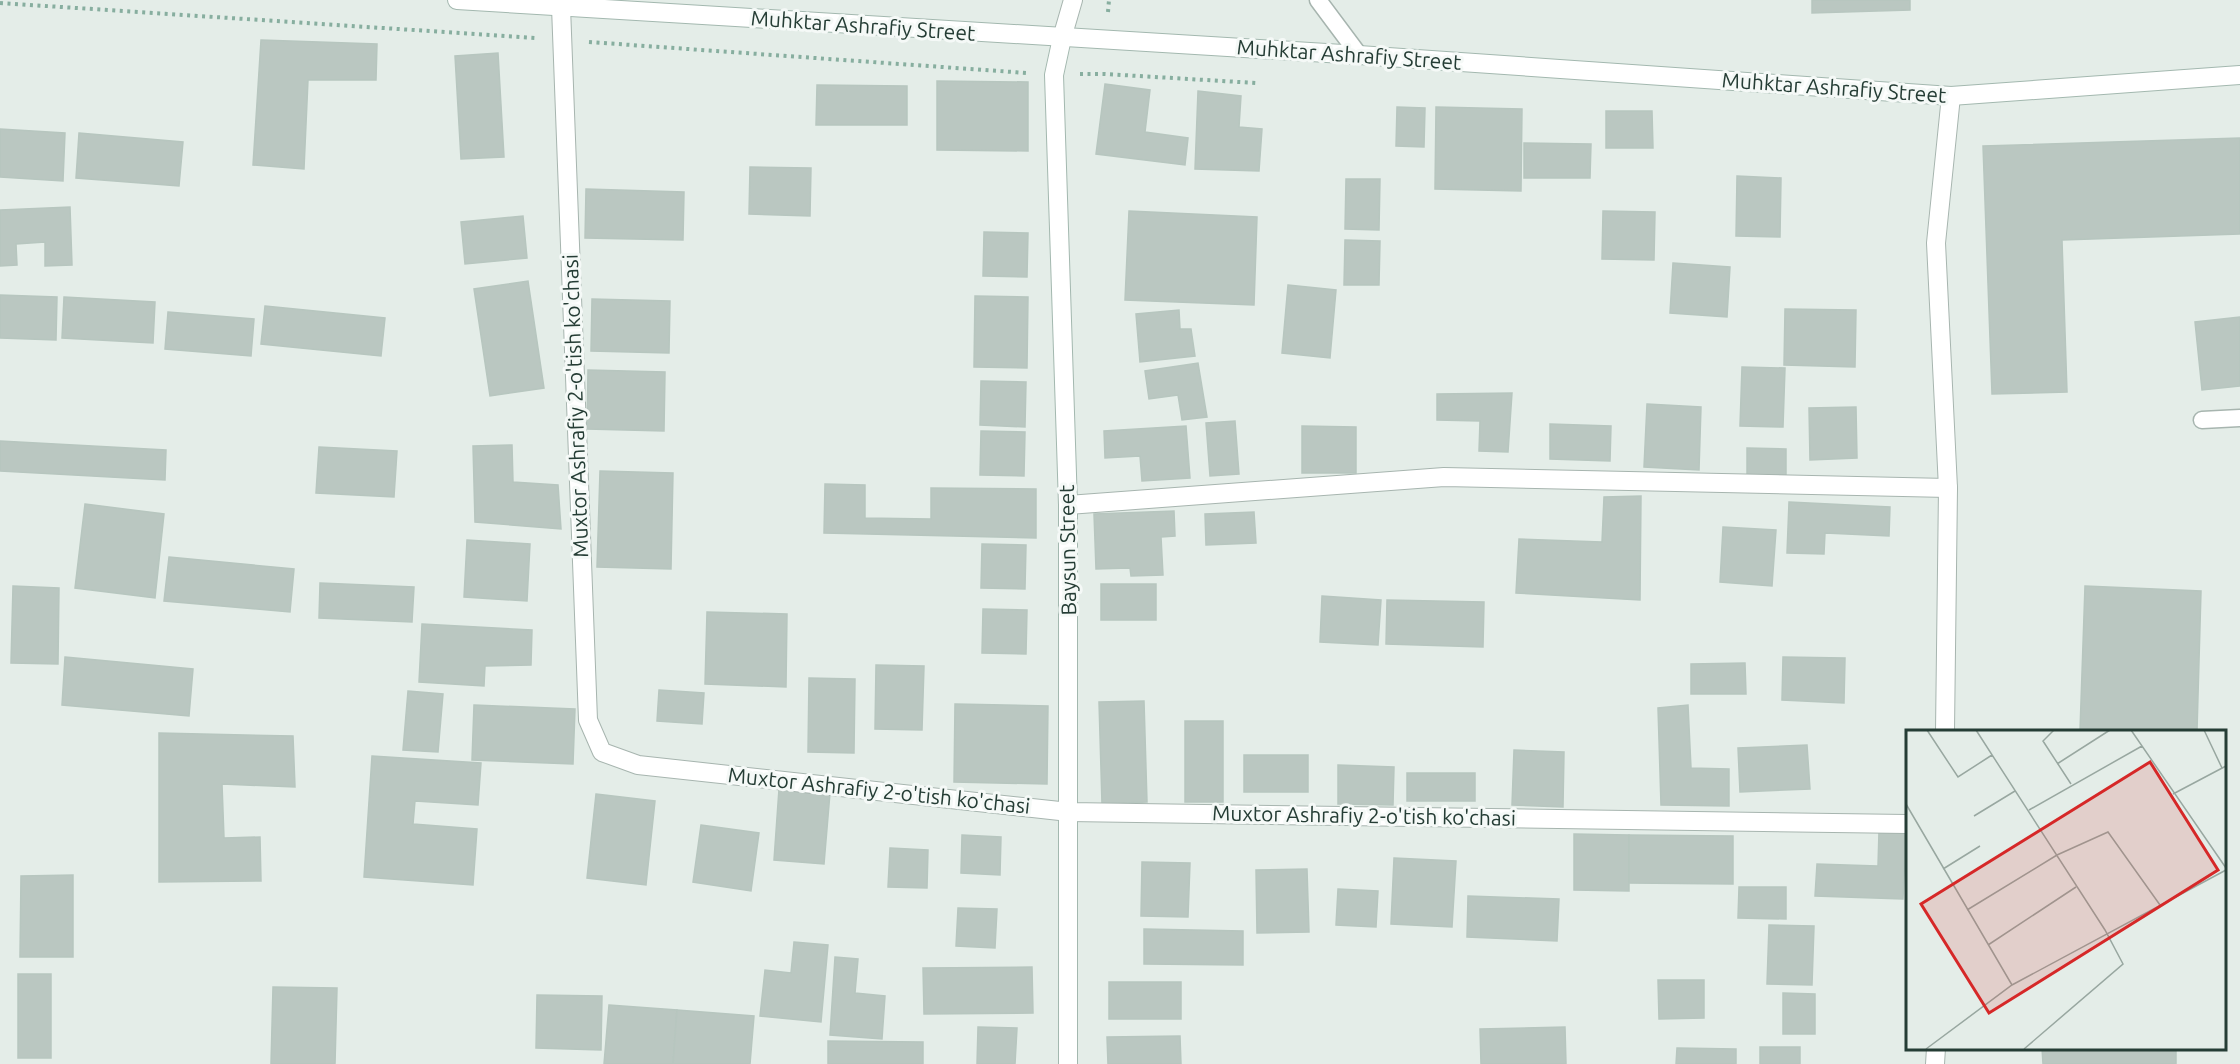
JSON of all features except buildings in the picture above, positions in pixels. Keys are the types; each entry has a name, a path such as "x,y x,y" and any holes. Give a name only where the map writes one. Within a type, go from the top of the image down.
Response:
{"street":[{"name":"Muhktar Ashrafiy Street","path":"457,0 1359,55 1950,96 2240,75"},
{"name":"Bаysun Street","path":"1068,1064 1068,505 1054,75 1073,0"},
{"name":"Muxtor Ashrafiy 2-o'tish ko'chasi","path":"561,7 588,720 602,752 638,765 1069,812 1906,824"},
{"path":"1945,730 1948,488 1936,243 1950,96"},
{"path":"1068,505 1444,477 1948,488"},
{"path":"1935,1064 1936,1049"}],"lane":[{"path":"1318,0 1359,55"},
{"path":"2202,420 2240,418"}],"path":[{"path":"1108,13 1109,0"},
{"path":"0,3 1010,70 1033,75"},
{"path":"1105,66 1105,74"},
{"path":"1075,74 1256,84"}]}
